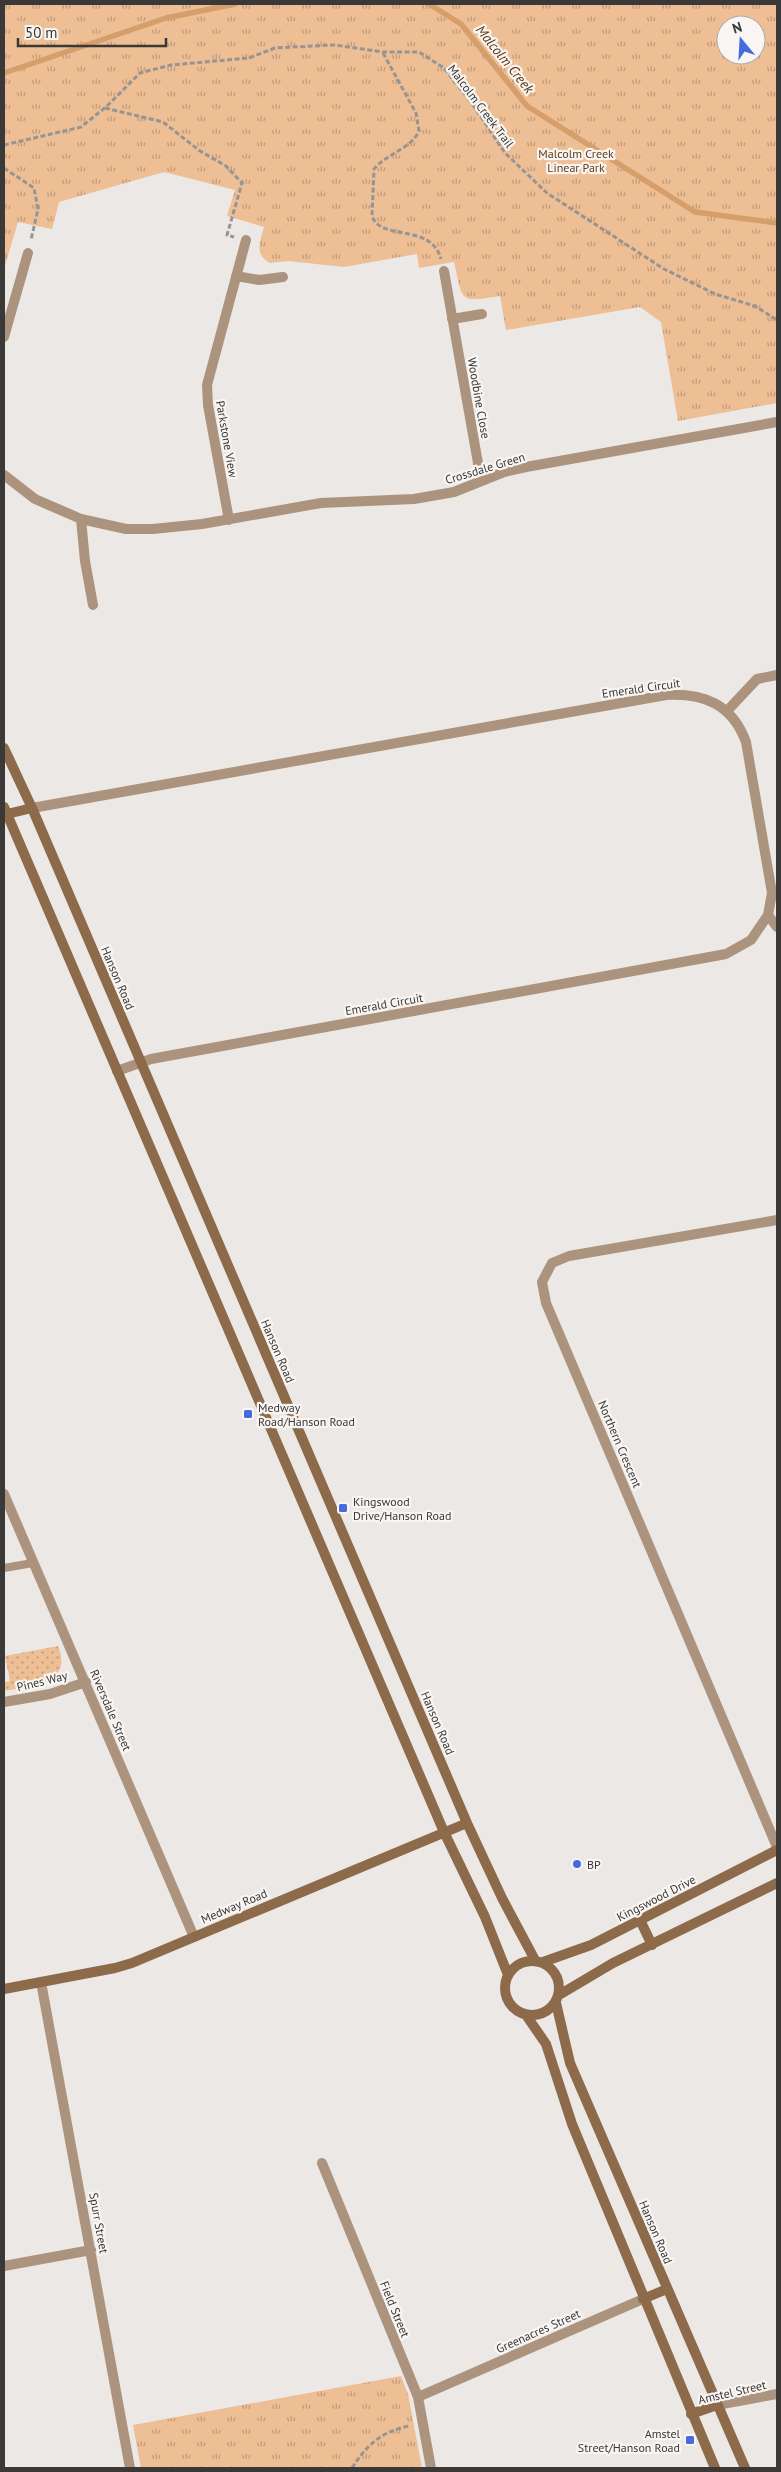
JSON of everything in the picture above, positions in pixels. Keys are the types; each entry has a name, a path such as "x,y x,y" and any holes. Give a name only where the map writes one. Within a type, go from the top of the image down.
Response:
{"street":[{"name":"Parkstone View","path":"228,520 208,405 207,385 246,240"},
{"path":"4,337 28,253"},
{"name":"Woodbine Close","path":"444,271 481,480"},
{"path":"236,276 259,280 282,277"},
{"path":"452,319 482,314"},
{"name":"Crossdale Green","path":"4,476 35,499 81,519 103,526 144,529 174,528 320,503 414,499 454,492 481,480 526,467 777,422"},
{"path":"81,519 85,561 93,605"},
{"path":"727,711 757,679 777,674"},
{"name":"Emerald Circuit","path":"32,808 666,695 698,696 727,711 737,723 746,742 772,892 768,915 751,940 726,954 140,1062 117,1071"},
{"name":"Hanson Road","path":"4,748 32,808 467,1822 502,1898 539,1961"},
{"path":"32,808 5,810 444,1832 485,1917 508,1975 505,1991 507,1999 518,2012 526,2014 543,2013 558,1999 593,1973 777,1883"},
{"path":"768,915 777,927"},
{"name":"Northern Crescent","path":"777,1220 569,1256 552,1262 542,1282 546,1303 777,1848"},
{"name":"Riversdale Street","path":"4,1494 194,1937"},
{"name":"Pines Way","path":"4,1702 50,1694 86,1682"},
{"name":"Medway Road","path":"4,1989 115,1968 194,1937 467,1822"},
{"name":"Kingswood Drive","path":"539,1961 591,1945 777,1848"},
{"path":"640,1920 652,1945"},
{"path":"508,1975 519,1964 539,1961 555,1972 560,1987 558,1999"},
{"name":"Spurr Street","path":"41,1982 130,2468"},
{"name":"Hanson Road","path":"558,1999 570,2063 745,2468"},
{"path":"526,2014 546,2044 572,2124 714,2468"},
{"name":"Field Street","path":"322,2163 418,2397 431,2468"},
{"path":"4,2266 91,2250"},
{"name":"Greenacres Street","path":"418,2397 667,2289"},
{"name":"Amstel Street","path":"692,2414 717,2405 777,2394"}],"lane":[{"path":"4,1568 33,1563"}],"path":[{"name":"Malcolm Creek Trail","path":"4,145 82,127 105,108 140,73 172,65 249,58 275,48 335,44 383,52 419,52 444,68 471,102 505,153 547,193 664,269 715,294 755,306 777,320"},
{"path":"383,52 416,113 419,131 413,140 374,169 372,216 384,228 426,238 435,246 444,271"},
{"path":"105,108 163,122 200,151 226,166 242,183 227,235 246,240"},
{"path":"4,168 34,188 38,209 28,253"},
{"path":"352,2468 367,2446 378,2437 392,2430 423,2424"}],"green space":[{"name":"Malcolm Creek Linear Park","path":"4,4 777,4 777,403 678,421 661,322 640,307 506,330 500,296 469,299 461,292 454,262 419,268 417,254 344,267 288,261 270,263 260,252 264,227 227,216 235,190 164,172 59,202 52,229 18,222 4,269"},
{"path":"58,1646 61,1659 60,1669 55,1676 37,1685 4,1691 4,1682 10,1681 5,1656"},
{"path":"401,2376 408,2394 422,2468 141,2468 133,2425"}],"waterway":[{"name":"Malcolm Creek","path":"4,73 166,18 235,4"},
{"name":"Malcolm Creek","path":"429,4 461,24 527,106 695,212 777,223"}],"place":[{"name":"Medway Road/Hanson Road","path":"248,1414"},
{"name":"Kingswood Drive/Hanson Road","path":"343,1508"},
{"name":"BP","path":"577,1864"},
{"name":"Amstel Street/Hanson Road","path":"690,2440"}]}
